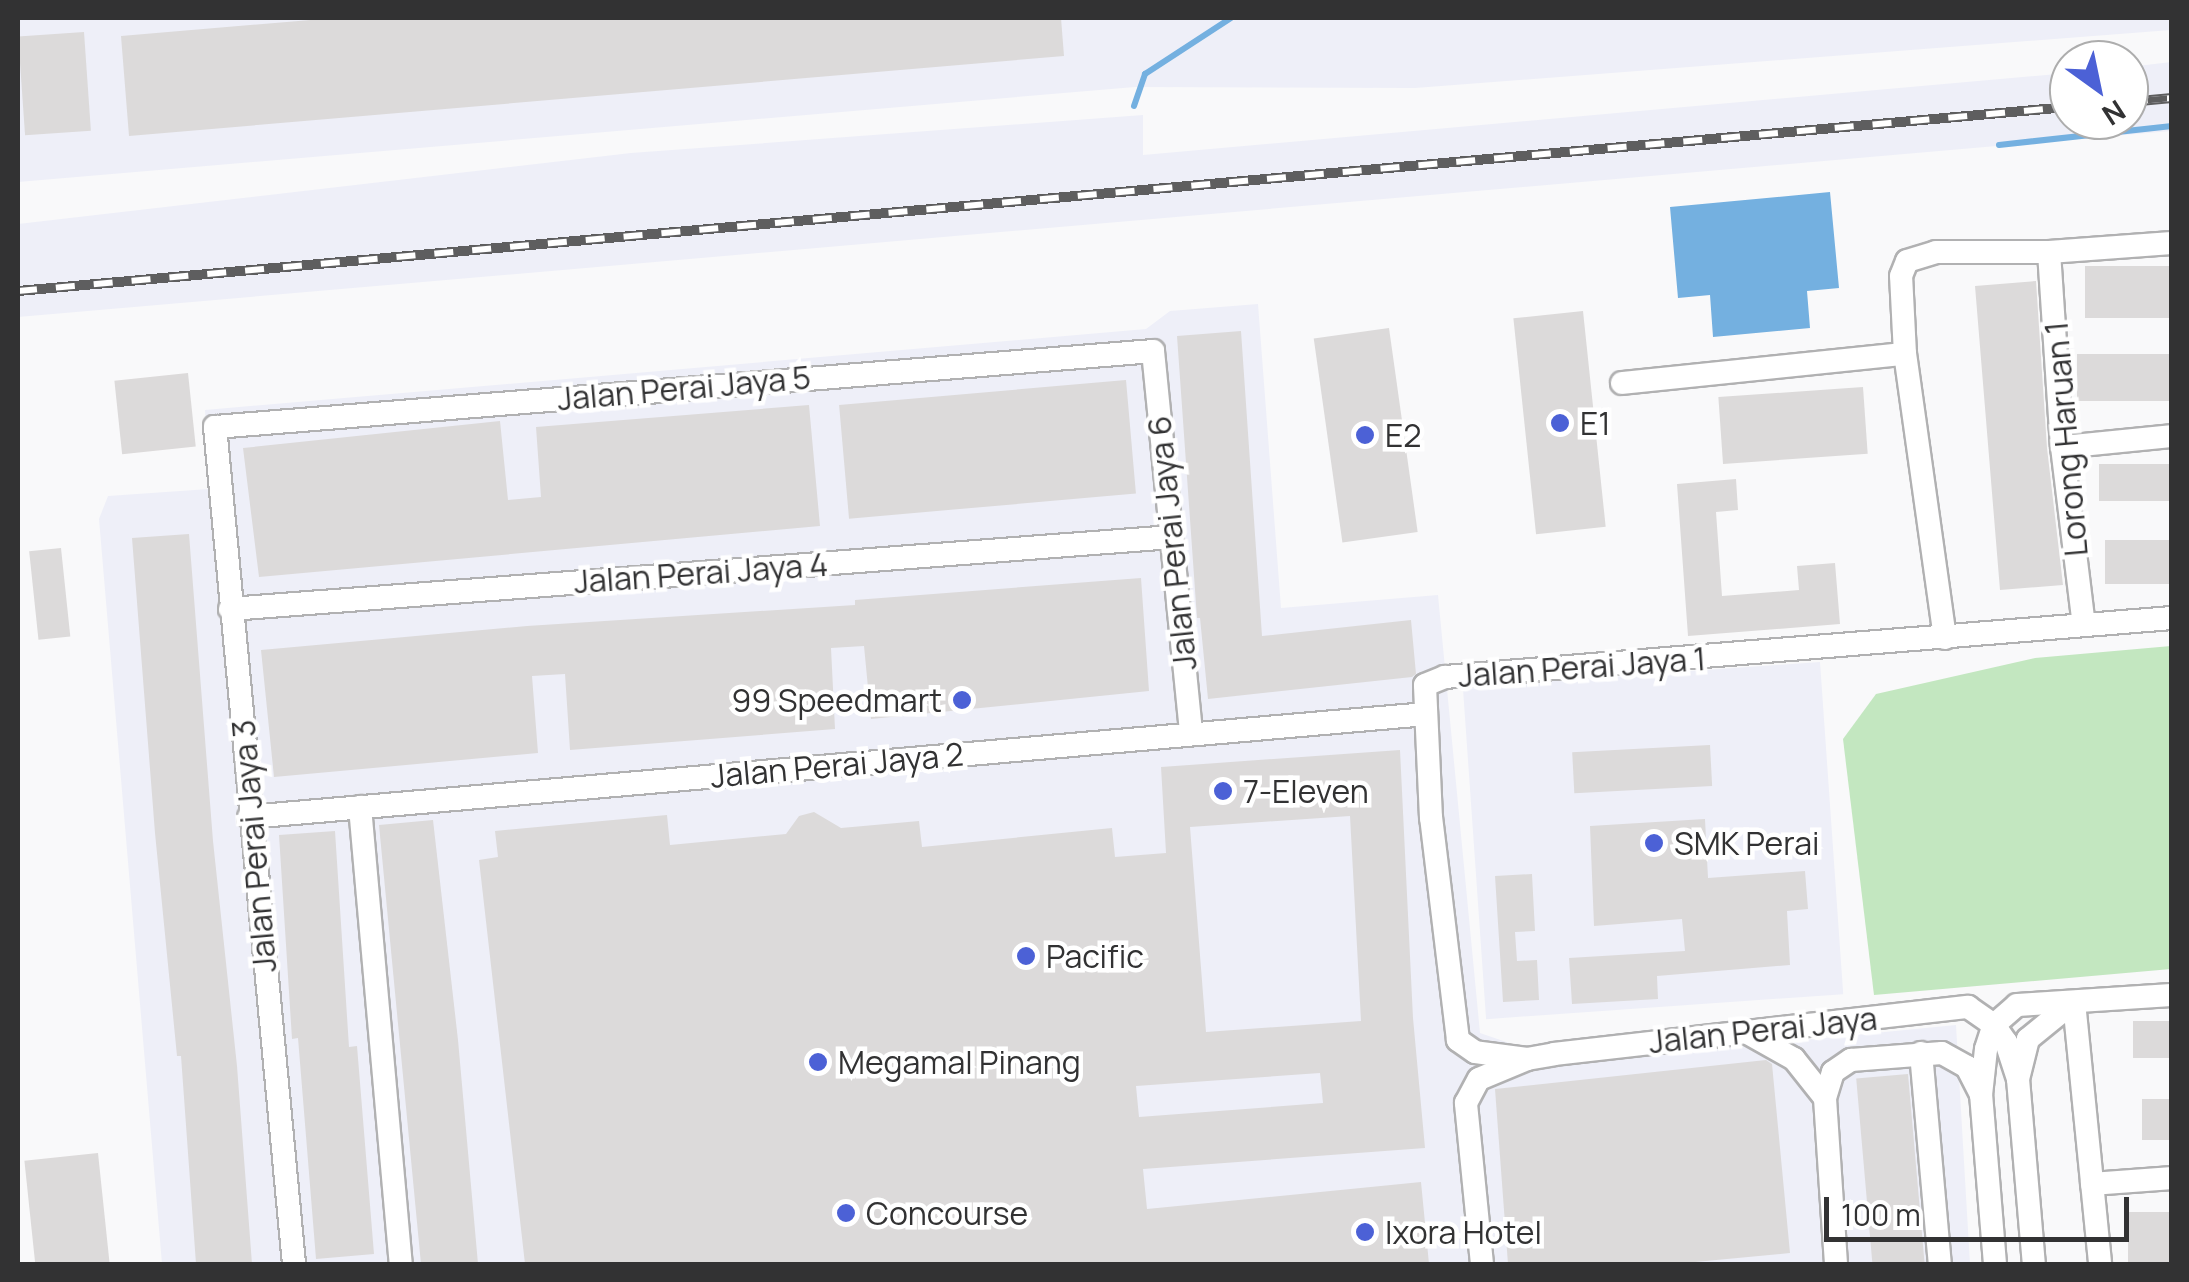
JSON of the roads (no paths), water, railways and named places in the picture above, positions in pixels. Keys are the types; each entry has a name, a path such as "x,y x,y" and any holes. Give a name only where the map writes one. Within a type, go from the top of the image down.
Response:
{"street":[{"path":"1945,638 1905,354 1901,276 1907,262 1936,252 2049,252 2172,243"},
{"name":"Lorong Haruan 1","path":"2049,252 2062,447 2084,626"},
{"name":"Jalan Perai Jaya 5","path":"215,427 1153,350"},
{"name":"Jalan Perai Jaya 6","path":"1153,350 1192,734"},
{"path":"1622,382 1905,354"},
{"name":"Jalan Perai Jaya 3","path":"215,427 294,1264"},
{"path":"2062,447 2172,436"},
{"name":"Jalan Perai Jaya 4","path":"230,608 1172,537"},
{"name":"Jalan Perai Jaya 1","path":"1527,1059 1475,1052 1458,1040 1431,818 1424,684 1434,679 2172,618"},
{"name":"Jalan Perai Jaya 2","path":"249,817 1426,714"},
{"path":"360,807 401,1264"},
{"name":"Jalan Perai Jaya","path":"1527,1059 1968,1007 2172,995"},
{"path":"2018,1079 2028,1040 2074,1002"},
{"path":"2074,1002 2100,1264"},
{"path":"1995,1264 1982,1095 1986,1049 1994,1025 2017,1005"},
{"path":"1968,1007 1994,1025 2006,1042 2018,1079 2034,1264"},
{"path":"1744,1031 1794,1059 1824,1098"},
{"path":"1836,1264 1824,1098 1840,1064 1921,1054 1956,1058 1967,1067 1982,1095"},
{"path":"1921,1054 1940,1264"},
{"path":"1482,1264 1466,1104 1479,1079 1527,1059"},
{"path":"2092,1184 2172,1178"}],"water":[{"path":"1830,192 1839,288 1807,291 1810,328 1713,337 1710,295 1678,298 1670,207"}],"waterway":[{"path":"1134,106 1145,74 1231,18"},
{"path":"1999,145 2172,126"}],"railway":[{"path":"2149,100 2172,98"},
{"path":"18,291 2049,109"}],"place":[{"name":"E1","path":"1560,423"},
{"name":"E2","path":"1365,435"},
{"name":"99 Speedmart","path":"962,700"},
{"name":"7-Eleven","path":"1223,791"},
{"name":"SMK Perai","path":"1654,843"},
{"name":"Pacific","path":"1026,956"},
{"name":"Megamal Pinang","path":"818,1062"},
{"name":"Concourse","path":"846,1213"},
{"name":"Ixora Hotel","path":"1365,1232"}]}
